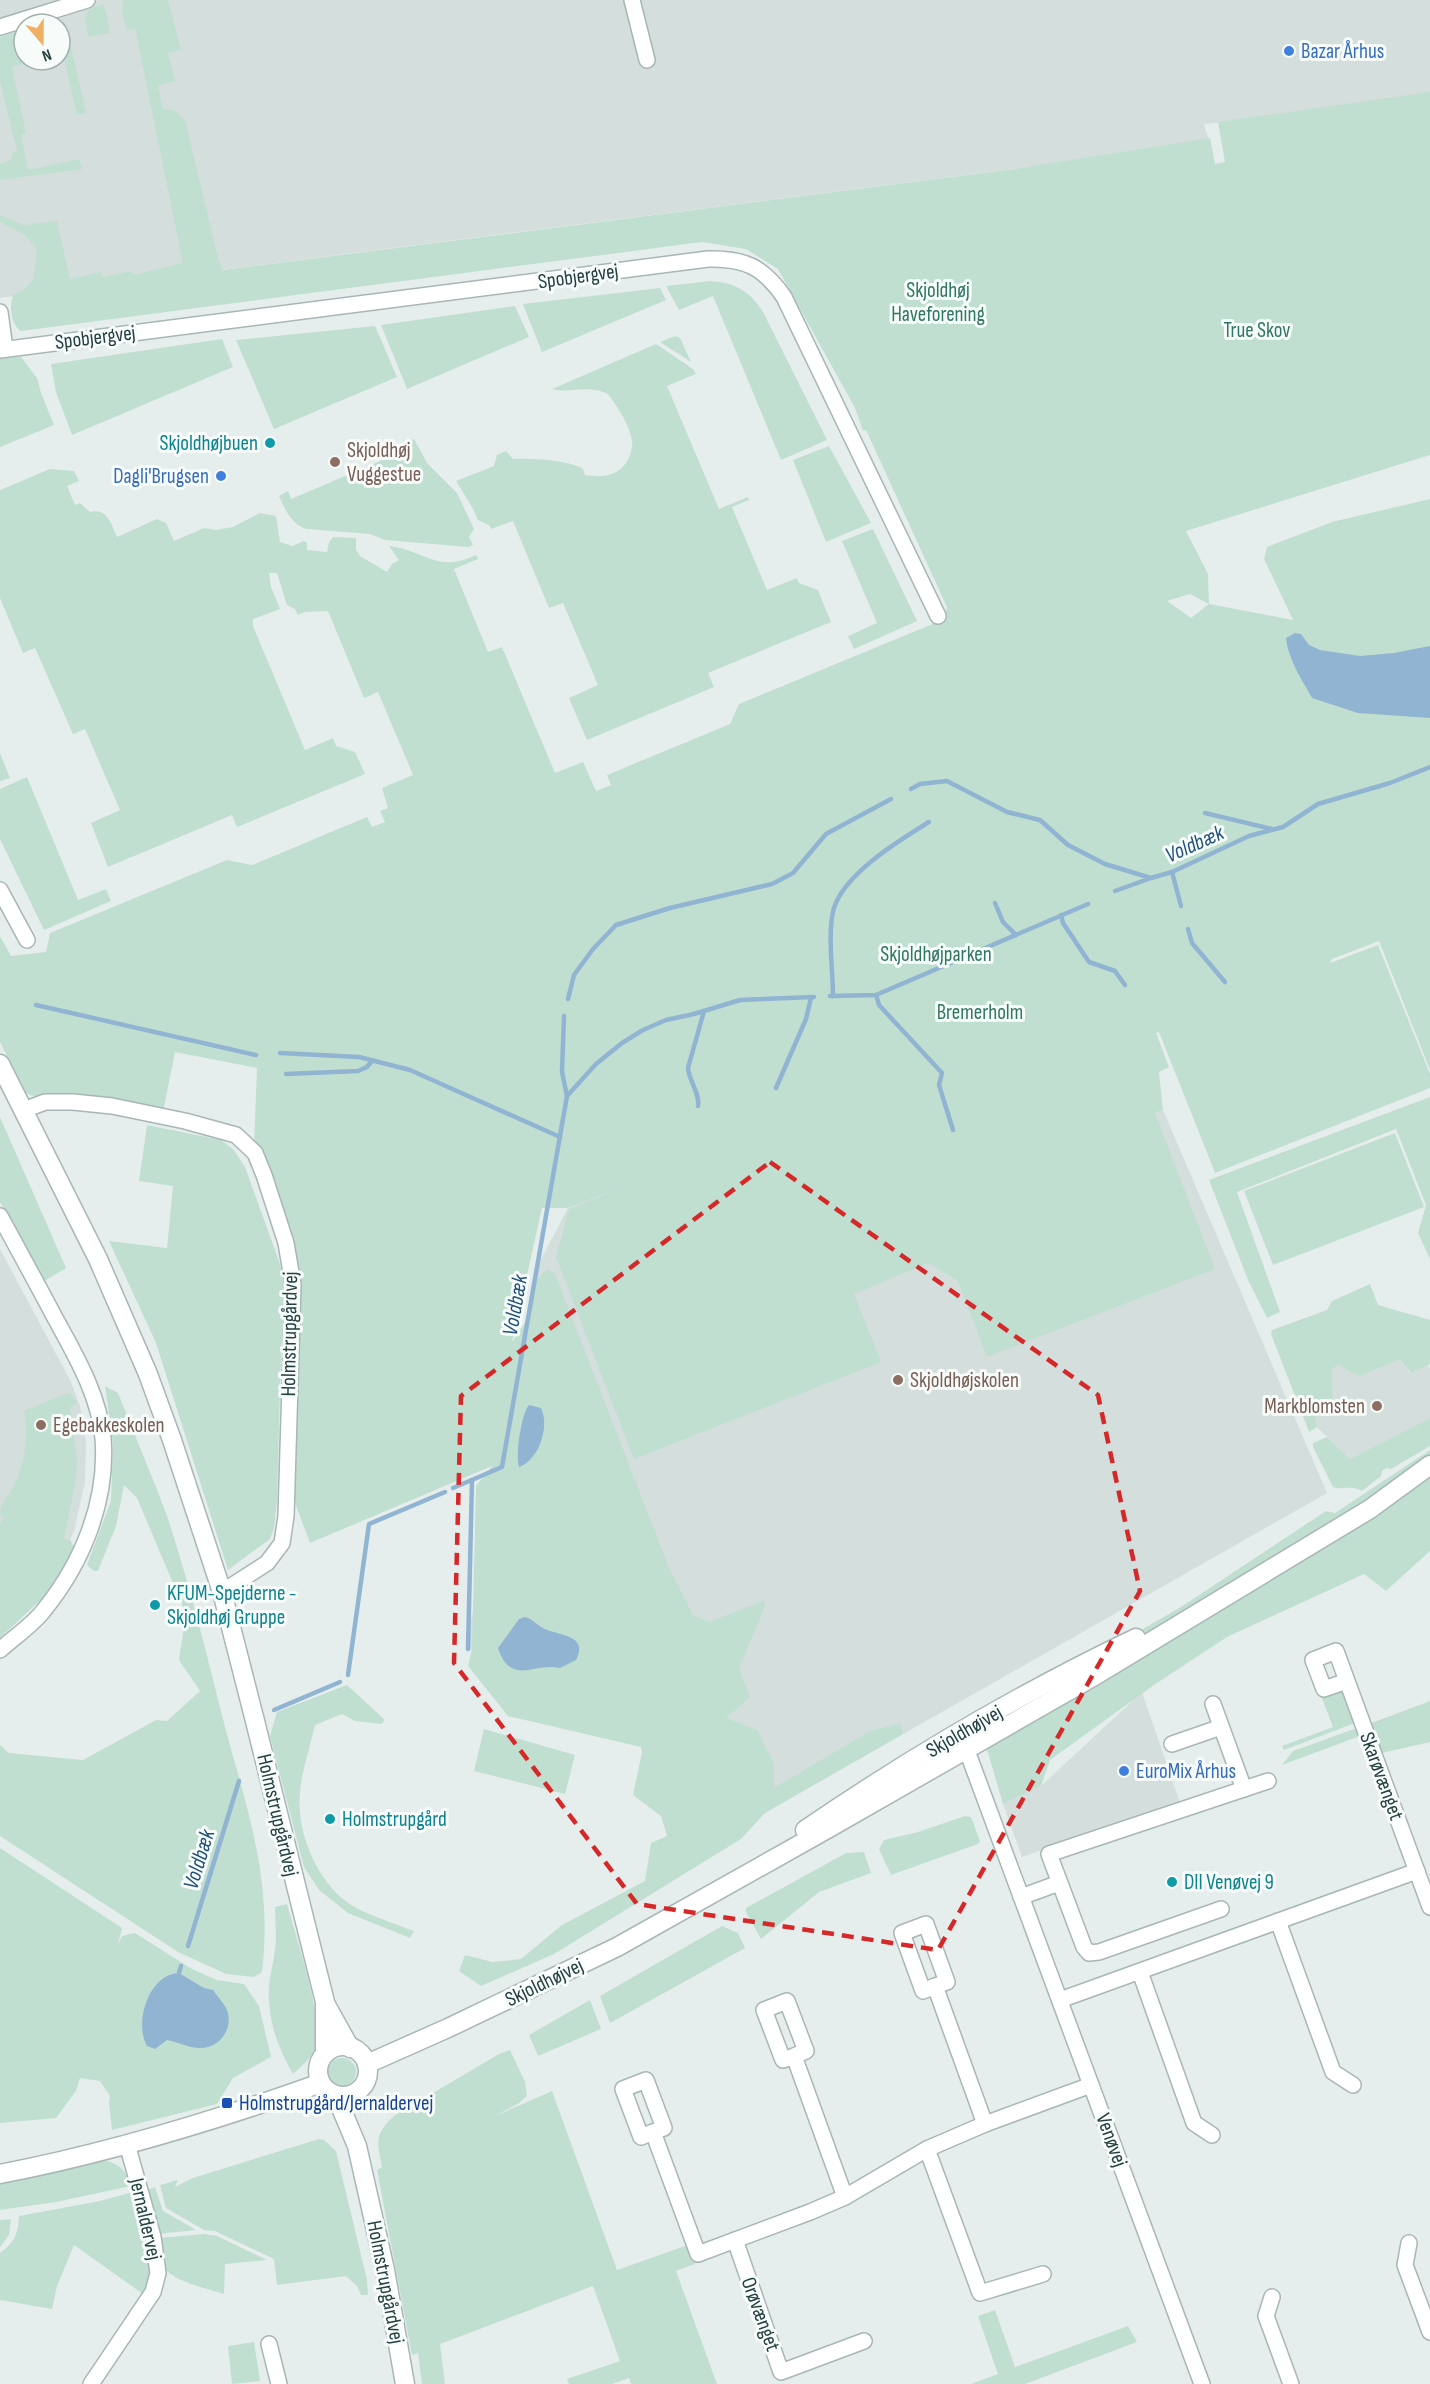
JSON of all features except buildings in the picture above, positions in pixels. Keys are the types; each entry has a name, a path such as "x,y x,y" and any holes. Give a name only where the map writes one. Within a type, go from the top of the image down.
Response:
{"street":[{"path":"0,27 87,0"},
{"path":"632,0 647,60"},
{"name":"Spobjergvej","path":"0,312 3,349 708,259 723,258 757,267 771,279 784,297 938,616"},
{"path":"0,890 27,940"},
{"name":"Holmstrupgårdvej","path":"0,1064 5,1086 24,1110 98,1258 148,1374 222,1592 325,2002 325,2054"},
{"name":"Holmstrupgårdvej","path":"24,1110 45,1102 73,1102 112,1107 185,1121 236,1135 255,1153 281,1226 291,1267 292,1309 286,1516 282,1543 267,1563 222,1592"},
{"path":"0,1216 74,1352 91,1390 103,1436 103,1459 97,1506 86,1542 71,1572 43,1612 0,1650"},
{"name":"Skjoldhøjvej","path":"367,2064 617,1947 829,1828 963,1740 1091,1678 1370,1509 1430,1465"},
{"name":"Skarøvænget","path":"1347,1681 1430,1906"},
{"path":"1213,1704 1244,1789"},
{"path":"1172,1744 1221,1727"},
{"name":"Venøvej","path":"963,1740 1202,2384"},
{"path":"1221,1909 1094,1954 1089,1953 1083,1947 1049,1854 1268,1781"},
{"path":"1060,2000 1417,1871"},
{"path":"1021,1897 1059,1883"},
{"path":"1278,1921 1333,2072 1353,2085"},
{"path":"1140,1972 1194,2123 1212,2135"},
{"path":"935,1986 985,2124"},
{"name":"Holmstrupgårdvej","path":"325,2002 350,2048"},
{"path":"336,2047 350,2048 362,2055 367,2064 368,2077 357,2092 346,2096 336,2096 327,2091 321,2083 319,2064 325,2054 336,2047"},
{"path":"794,2056 845,2197"},
{"path":"0,2174 127,2144 321,2083"},
{"path":"653,2132 698,2254 845,2197 927,2149 985,2124 1091,2085"},
{"name":"Holmstrupgårdvej","path":"357,2092 357,2146"},
{"name":"Holmstrupgårdvej","path":"336,2096 357,2146 385,2270 405,2384"},
{"name":"Jernaldervej","path":"91,2384 153,2292 158,2272 153,2236 127,2144"},
{"path":"927,2149 980,2294 1043,2274"},
{"name":"Orøvænget","path":"735,2240 782,2372 864,2342"},
{"path":"1409,2243 1405,2265 1430,2332"},
{"path":"1272,2297 1266,2316 1291,2384"},
{"path":"269,2344 279,2384"}],"highlighted area":[{"path":"770,1162 1098,1395 1140,1591 938,1950 637,1904 454,1663 461,1396"}],"shaded area":[{"path":"0,0 1430,0 1430,103 1204,124 1210,144 0,298"},
{"name":"Skjoldhøjskolen","path":"1163,1110 1327,1493 731,1832 752,1741 466,1648 537,1267 568,1208 785,1127 927,1207"},
{"name":"Egebakkeskolen","path":"0,1249 71,1382 80,1406 86,1443 85,1482 74,1531 57,1569 0,1628"},
{"name":"Markblomsten","path":"1400,1359 1410,1373 1428,1365 1430,1369 1430,1418 1350,1459 1317,1427 1314,1412 1333,1399 1332,1369 1339,1365 1359,1377"},
{"path":"1142,1692 1180,1803 1022,1857 1003,1804 1041,1786"}],"green space":[{"path":"123,0 168,0 181,50 168,53 175,81 158,86 163,109 174,110 185,120 218,258 223,270 1015,169 1210,138 1215,164 1225,162 1218,122 1430,92 1430,455 1186,531 1208,574 1209,604 1293,620 1264,559 1267,547 1332,522 1430,499 1430,1070 1379,941 1332,959 1330,963 1378,945 1430,1074 1430,1088 1215,1173 1159,1032 1156,1033 1169,1067 1159,1072 1163,1110 1155,1113 1215,1269 987,1357 958,1281 928,1263 854,1294 881,1362 634,1459 556,1257 569,1209 627,1186 568,1208 542,1208 512,1342 531,1314 537,1280 547,1269 555,1274 669,1568 693,1615 709,1622 763,1601 765,1606 739,1668 750,1697 726,1718 757,1730 774,1764 774,1788 870,1731 900,1724 903,1734 765,1813 741,1839 554,1954 481,1986 459,1971 465,1955 493,1962 521,1959 562,1925 645,1881 651,1843 667,1836 661,1816 633,1795 642,1752 641,1747 508,1716 468,1666 472,1649 476,1486 492,1466 310,1543 292,1495 299,1342 298,1271 263,1151 254,1144 257,1068 175,1052 163,1112 39,1098 25,1093 0,1042 0,936 11,956 46,952 50,933 227,860 252,865 367,817 372,827 385,822 380,811 388,808 382,788 413,775 378,692 364,698 328,611 305,612 298,615 295,609 287,605 277,573 269,573 271,587 280,609 253,619 253,626 305,750 333,738 336,746 355,752 365,774 237,827 232,815 108,867 91,823 120,810 85,729 73,734 35,648 23,653 0,598 0,490 50,469 74,471 79,481 67,486 75,505 80,503 90,512 96,511 104,514 117,537 157,519 166,523 174,541 204,528 216,530 233,527 260,513 276,516 280,542 292,546 304,541 307,543 307,550 327,552 329,542 333,537 356,538 356,549 360,556 387,572 392,564 399,560 389,546 441,562 463,560 476,555 478,559 454,569 488,652 502,647 555,773 583,762 596,791 611,785 607,775 730,724 739,704 935,623 943,623 947,607 866,430 863,431 855,408 778,269 746,249 702,242 21,331 13,320 12,300 13,295 25,289 33,280 36,248 24,234 0,222 0,215 24,225 57,221 70,279 101,272 103,277 132,271 133,275 183,263 135,28 127,30 122,11","holes":["1190,594 1209,604 1191,618 1167,601"]},
{"path":"104,4 110,33 88,37 85,16 90,8"},
{"path":"12,33 12,72 26,133 21,135 28,170 79,159 82,169 0,180 0,164 11,160 12,153 17,151 0,81 0,37"},
{"path":"72,51 86,113 77,115 67,72 72,72"},
{"path":"711,281 740,289 752,297 762,310 827,440 781,460 713,296 679,310 666,286"},
{"path":"660,288 666,300 542,352 523,304"},
{"path":"515,306 529,337 407,389 381,325"},
{"path":"375,326 397,377 274,429 236,340"},
{"path":"675,336 680,338 691,362 660,342"},
{"path":"222,339 233,367 72,435 56,392 51,364"},
{"path":"656,344 693,369 696,374 667,386 719,509 748,497 749,500 732,507 767,590 797,578 799,583 818,590 831,622 708,673 714,687 587,740 569,698 598,685 563,603 549,608 513,521 491,529 489,525 478,520 456,481 494,466 497,455 506,451 513,459 539,459 577,466 583,469 585,475 604,476 621,469 629,458 632,440 619,410 608,394 586,389 552,389"},
{"path":"21,357 37,378 54,425 0,447 0,358"},
{"path":"414,439 427,463 457,493 474,529 469,537 473,545 468,547 385,540 370,534 307,529 293,520 279,496 288,491 291,499 392,456 390,449"},
{"path":"829,446 871,523 826,542 793,460"},
{"path":"873,529 917,621 854,649 848,636 877,623 842,541"},
{"path":"0,753 10,778 0,781"},
{"path":"27,777 78,900 106,889 111,901 44,930 0,839 0,789"},
{"path":"1430,1097 1430,1259 1418,1233 1426,1205 1396,1129 1237,1192 1280,1312 1267,1318 1248,1280 1209,1180"},
{"path":"0,1117 66,1268 43,1282 0,1202"},
{"path":"147,1125 221,1140 233,1149 245,1167 280,1264 286,1292 281,1352 277,1502 274,1528 270,1539 228,1570 156,1343 109,1241 167,1248 173,1186 139,1181"},
{"path":"1395,1133 1424,1207 1273,1265 1244,1191"},
{"path":"1370,1284 1378,1305 1430,1320 1430,1364 1411,1373 1400,1359 1359,1377 1339,1365 1332,1369 1333,1399 1314,1412 1317,1427 1309,1432 1271,1334 1272,1330 1327,1310 1332,1301"},
{"path":"105,1386 118,1393 167,1516 191,1594 250,1818 261,1877 265,1939 262,1972 254,1977 226,1974 178,1952 0,1836 0,1745 9,1753 83,1760 156,1720 167,1721 200,1691 179,1660 186,1614 137,1498 124,1485 116,1526 98,1571 94,1571 87,1565 111,1501 113,1443"},
{"path":"70,1392 77,1403 70,1407 77,1459 76,1480 64,1539 70,1540 75,1548 49,1592 0,1638 0,1523 4,1518 0,1510 12,1489 23,1461 26,1441 24,1411"},
{"path":"1430,1418 1430,1446 1391,1469 1386,1468 1382,1471 1381,1476 1362,1491 1354,1488 1333,1487 1313,1447 1313,1443 1327,1437 1350,1459"},
{"path":"1430,1450 1430,1551 1386,1591 1364,1574 1227,1637 1154,1685 1050,1760 1041,1786 1003,1804 980,1725 1184,1605 1326,1511 1335,1513"},
{"path":"347,1685 385,1720 381,1724 355,1721 342,1714 315,1725 300,1792 301,1822 310,1853 317,1867 336,1892 361,1910 414,1931 410,1938 348,1913 319,1890 304,1867 270,1736 277,1712"},
{"path":"1341,1688 1355,1723 1284,1750 1282,1746 1333,1727 1320,1693"},
{"path":"1430,1701 1430,1742 1382,1753 1369,1724"},
{"path":"1357,1728 1360,1736 1282,1765 1293,1751"},
{"path":"484,1729 575,1755 565,1794 474,1771"},
{"path":"965,1816 971,1817 980,1841 978,1844 891,1875 879,1849 884,1840 918,1832"},
{"path":"0,1848 122,1928 118,1944 122,1936 135,1933 192,1969 217,1980 244,1984 259,2006 271,2057 233,2078 217,2104 112,2130 110,2096 100,2081 80,2078 76,2091 56,2118 0,2123"},
{"path":"864,1852 871,1873 819,1892 761,1939 746,1908 846,1853"},
{"path":"287,1904 312,1997 317,2033 316,2045 312,2054 293,2074 274,2032 269,1998 276,1944 275,1907"},
{"path":"722,1926 738,1933 745,1948 610,2023 600,1996"},
{"path":"590,2000 601,2029 538,2056 529,2035"},
{"path":"510,2050 525,2082 527,2096 495,2116 552,2091 617,2270 688,2245 695,2264 676,2271 717,2384 631,2384 629,2378 612,2384 569,2384 567,2379 620,2361 593,2286 440,2344 445,2384 422,2384 418,2353 412,2355 377,2170 382,2167 378,2145 380,2133 394,2116 499,2054"},
{"path":"342,2058 352,2062 356,2072 352,2082 342,2086 332,2082 328,2072 332,2062"},
{"path":"319,2139 324,2140 336,2151 367,2280 368,2295 361,2295 357,2286 346,2276 277,2285 274,2259 215,2231 204,2230 166,2208 160,2185 178,2180 175,2187 193,2178"},
{"path":"101,2160 120,2168 127,2175 131,2186 56,2202 0,2210 0,2179"},
{"path":"155,2187 163,2211 196,2230 158,2234 147,2190"},
{"path":"133,2192 145,2230 150,2257 148,2282 143,2294 74,2245 57,2286 52,2309 0,2300 0,2253 15,2237 19,2216 100,2201"},
{"path":"11,2219 9,2235 0,2247 0,2220"},
{"path":"204,2234 217,2236 267,2260 225,2264 224,2294 181,2280 167,2271 163,2263 160,2238"},
{"path":"995,2310 1015,2367 1128,2326 1137,2342 1025,2384 971,2384 998,2374 978,2316"},
{"path":"254,2342 260,2381 232,2384 228,2346"}],"water":[{"path":"1295,633 1301,634 1309,645 1320,650 1360,656 1394,653 1430,646 1430,718 1358,713 1312,698 1296,669 1287,646 1286,638"},
{"path":"529,1405 541,1408 543,1433 537,1450 526,1463 519,1467 520,1436"},
{"path":"525,1617 545,1629 576,1641 579,1652 576,1660 560,1668 516,1670 509,1667 498,1648 519,1619"},
{"path":"179,1973 204,1988 213,1990 227,2010 229,2017 226,2031 213,2045 206,2047 191,2047 167,2040 155,2049 147,2046 143,2037 142,2025 146,2002 159,1982"}],"waterway":[{"name":"Voldbæk","path":"911,789 920,784 947,781 1007,812 1040,820 1068,845 1105,864 1151,878 1172,872 1249,836 1283,827 1318,804 1390,783 1430,767"},
{"name":"Voldbæk","path":"568,999 574,975 593,949 616,925 670,908 772,884 793,873 826,834 891,799"},
{"path":"1205,813 1272,829"},
{"path":"833,996 831,928 834,908 840,895 861,870 903,838 929,822"},
{"path":"1172,872 1181,906"},
{"path":"1115,891 1151,878"},
{"path":"995,903 1003,922 1016,935"},
{"name":"Voldbæk","path":"830,996 876,995 1088,904"},
{"path":"1061,915 1063,923 1089,962 1115,971 1125,985"},
{"path":"1188,929 1192,943 1225,982"},
{"path":"876,995 879,1005 942,1073 939,1085 953,1130"},
{"name":"Voldbæk","path":"567,1096 596,1064 622,1043 666,1020 740,1000 814,997"},
{"path":"776,1088 806,1019 811,998"},
{"path":"36,1005 256,1055"},
{"path":"698,1106 688,1068 704,1011"},
{"name":"Voldbæk","path":"453,1488 502,1467 567,1096 562,1072 564,1016"},
{"path":"280,1053 359,1057 410,1070 560,1137"},
{"path":"286,1074 358,1071 367,1067 372,1061"},
{"path":"468,1649 472,1480"},
{"name":"Voldbæk","path":"348,1675 369,1524 445,1492"},
{"name":"Voldbæk","path":"274,1710 340,1682"},
{"name":"Voldbæk","path":"188,1946 239,1781"},
{"name":"Voldbæk","path":"179,1973 181,1966"}],"place":[{"name":"Bazar Århus","path":"1289,51"},
{"name":"Skjoldhøjbuen","path":"270,443"},
{"name":"Skjoldhøj Vuggestue","path":"335,462"},
{"name":"Dagli'Brugsen","path":"221,476"},
{"name":"Skjoldhøjskolen","path":"898,1380"},
{"name":"Markblomsten","path":"1377,1406"},
{"name":"Egebakkeskolen","path":"41,1425"},
{"name":"KFUM-Spejderne - Skjoldhøj Gruppe","path":"155,1605"},
{"name":"EuroMix Århus","path":"1124,1771"},
{"name":"Holmstrupgård","path":"330,1819"},
{"name":"DII Venøvej 9","path":"1172,1882"},
{"name":"Holmstrupgård/Jernaldervej","path":"227,2103"}],"park label":[{"name":"Skjoldhøj Haveforening","path":"938,302"},
{"name":"True Skov","path":"1257,330"},
{"name":"Skjoldhøjparken","path":"936,954"},
{"name":"Bremerholm","path":"980,1012"}]}
